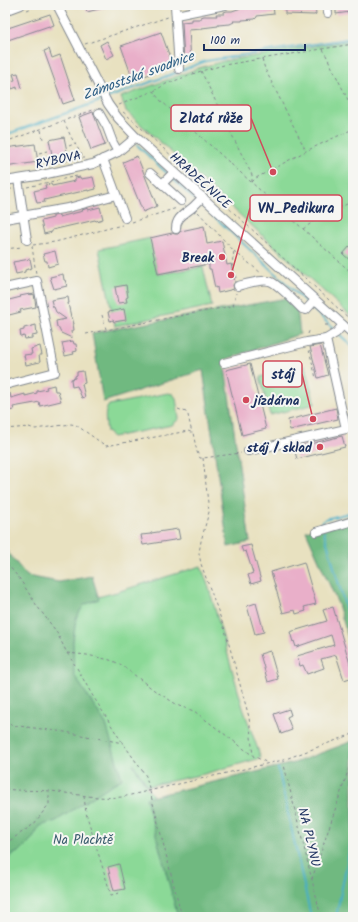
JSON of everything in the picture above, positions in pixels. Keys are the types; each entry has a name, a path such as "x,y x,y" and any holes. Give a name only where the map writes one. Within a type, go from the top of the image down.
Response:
{"street":[{"path":"5,11 21,5"},
{"name":"HRADEČNICE","path":"57,5 103,94 112,106 118,118 174,172 353,334"},
{"path":"175,5 180,69"},
{"path":"176,15 225,5"},
{"path":"99,113 118,152"},
{"name":"RYBOVA","path":"5,181 37,176 88,165 103,160 118,152 136,137"},
{"path":"103,160 125,218"},
{"path":"162,184 174,172"},
{"path":"150,173 162,184 179,205"},
{"path":"18,179 28,244"},
{"path":"5,219 68,208 116,195"},
{"path":"176,229 177,221 202,197"},
{"path":"5,288 36,281 56,372 5,385"},
{"path":"238,286 270,281 286,293 302,309 306,310 315,300"},
{"path":"224,363 326,338 336,334 343,325"},
{"path":"248,451 346,429 326,338"},
{"path":"316,532 353,521"}],"path":[{"path":"85,44 176,15"},
{"path":"5,142 64,120 112,106 154,91 166,84 201,71 262,58 353,44"},
{"path":"322,49 353,110"},
{"path":"262,58 265,69 306,151"},
{"path":"201,71 252,175 252,182"},
{"path":"154,91 159,99 353,274"},
{"path":"112,106 128,114 353,322"},
{"path":"64,120 83,158"},
{"path":"40,129 43,139"},
{"path":"252,182 256,178 306,151 353,129"},
{"path":"69,146 75,144"},
{"path":"39,153 46,151"},
{"path":"50,165 86,158"},
{"path":"303,229 313,222 353,201"},
{"path":"5,249 28,244 55,242 127,223 179,205"},
{"path":"193,207 234,251 270,281"},
{"path":"28,244 36,281"},
{"path":"86,334 233,306 238,286 232,264 234,251"},
{"path":"102,315 106,330"},
{"path":"307,342 316,378"},
{"path":"178,409 186,412 188,415 197,452 200,458 248,451"},
{"path":"5,428 29,427 35,429 71,424 76,425 106,446 186,431 192,434"},
{"path":"204,458 209,512 199,553 201,564 225,630 249,717 253,756"},
{"path":"5,558 8,565 19,578 37,606 56,631 67,653 91,693 146,776 182,917"},
{"path":"5,569 8,565"},
{"path":"67,653 87,655 110,660 120,664 154,690 179,706 194,711 253,756 268,763"},
{"path":"5,720 11,725 65,732 124,743"},
{"path":"5,789 49,791 110,798 122,797 283,760 353,734"},
{"path":"311,880 353,756"},
{"name":"NA PLYNU","path":"283,760 321,917"},
{"path":"5,844 34,824 48,804 49,791"},
{"path":"84,795 86,813 111,895 119,892"}],"green space":[{"path":"353,40 353,318 126,111 121,97 199,68 224,61"},
{"path":"151,238 158,274 203,267 212,306 115,326 99,249"},
{"path":"287,298 297,308 300,334 224,360 250,542 228,547 203,370 103,402 92,333"},
{"path":"305,366 315,404 270,415 260,377"},
{"path":"168,393 173,394 176,398 179,419 172,425 113,437 107,432 105,414 109,405"},
{"path":"353,515 353,654 338,604 306,531"},
{"path":"5,549 27,576 59,582 92,576 99,599 84,605 76,618 73,642 74,675 106,724 122,779 56,821 40,826 33,838 20,851 12,855 5,863"},
{"name":"Na Plachtě","path":"201,566 209,588 243,708 261,758 204,774 148,786 133,764 146,787 152,794 183,917 5,917 5,574 47,610 117,592"},
{"path":"353,741 353,917 178,917 146,798 294,763"}],"building":[{"path":"85,5 107,5 107,7 87,12"},
{"path":"256,5 273,5 274,14 257,16 255,19 233,21 234,22 230,24 189,30 191,61 184,62 182,22 192,21 192,19 201,19 201,17 204,16 217,16 216,14 224,14 224,12 244,7 256,7"},
{"path":"285,5 315,5 316,14 285,14"},
{"path":"337,5 350,5 350,12 336,14"},
{"path":"50,14 54,25 5,41 5,29"},
{"path":"161,32 173,66 133,80 121,46"},
{"path":"107,41 114,55 106,59 100,45"},
{"path":"49,49 52,58 60,55 75,100 63,104 44,51"},
{"path":"18,73 22,88 17,89 17,87 12,89 10,81 15,80 13,74"},
{"path":"93,112 105,145 91,150 79,117"},
{"path":"64,137 68,156 53,159 49,140"},
{"path":"35,144 38,162 5,167 5,148"},
{"path":"137,156 157,206 143,212 123,162"},
{"path":"80,177 81,179 93,177 96,189 44,200 45,202 37,203 34,191 46,188 45,185 51,184 52,186 75,181 75,178"},
{"path":"100,207 103,219 52,230 52,232 44,234 41,221 53,218 53,216 59,215 59,217 83,211 82,210 88,208 88,210"},
{"path":"204,226 207,244 222,241 227,265 231,264 235,282 233,285 234,289 218,293 217,287 215,288 211,269 209,269 209,264 158,274 150,238 172,233 178,234 181,231"},
{"path":"350,246 353,249 353,263 343,254"},
{"path":"55,251 58,264 48,267 47,261 45,261 43,254"},
{"path":"30,259 32,268 25,270 25,272 16,274 13,262"},
{"path":"63,274 67,286 54,289 50,277"},
{"path":"126,285 128,297 126,298 127,302 118,303 115,287"},
{"path":"34,294 36,307 20,310 21,312 5,316 5,301"},
{"path":"68,297 71,317 74,324 74,330 71,331 72,338 61,333 57,327 56,321 66,319 56,312 51,300"},
{"path":"124,309 126,320 114,322 113,320 110,321 108,312"},
{"path":"36,325 37,335 32,336 32,338 25,339 24,336 21,337 20,331 24,330 24,328"},
{"path":"73,341 74,344 76,344 77,351 73,352 74,354 65,356 62,343"},
{"path":"320,345 328,375 318,378 310,347"},
{"path":"40,346 42,355 39,355 40,362 26,365 24,355 32,354 31,349"},
{"name":"jízdárna","path":"250,364 266,429 242,435 226,370"},
{"path":"83,371 85,383 82,384 85,397 82,398 77,386 72,387 71,379 75,378 77,372"},
{"path":"54,385 55,391 58,391 61,401 40,406 39,402 13,407 14,410 7,411 5,394 10,393 11,398 25,394 25,396 37,393 37,391 47,389 46,387"},
{"path":"336,408 338,419 290,430 288,420"},
{"name":"stáj / sklad","path":"342,436 345,447 297,459 294,448"},
{"path":"178,529 180,539 143,545 141,535"},
{"path":"251,545 261,581 251,584 248,575 253,573 246,551 243,552 241,547"},
{"path":"304,562 316,604 304,607 306,611 296,614 295,610 283,613 271,572"},
{"path":"256,603 264,632 255,634 247,606"},
{"path":"333,607 353,674 353,677 344,680 336,655 321,659 324,668 307,674 303,665 300,666 297,656 334,645 331,635 296,647 290,632 327,621 323,610"},
{"path":"270,651 278,679 268,682 260,654"},
{"path":"289,709 291,715 287,717 292,730 281,734 274,714"},
{"path":"119,864 125,889 114,891 108,867"}],"waterway":[{"name":"Zámostská svodnice","path":"182,70 206,61 353,38"},
{"name":"Zámostská svodnice","path":"107,98 178,72"},
{"name":"Zámostská svodnice","path":"5,135 103,100"},
{"name":"Zámostská svodnice","path":"136,144 169,175"},
{"name":"Zámostská svodnice","path":"172,178 194,199"},
{"name":"Zámostská svodnice","path":"202,205 309,305"},
{"name":"Zámostská svodnice","path":"312,308 335,330"},
{"name":"Zámostská svodnice","path":"338,333 353,347"},
{"name":"Zámostská svodnice","path":"322,527 321,524 325,519 353,512"},
{"name":"Zámostská svodnice","path":"324,532 353,634"},
{"path":"278,768 311,917"},
{"name":"Zámostská svodnice","path":"336,917 353,833"}],"place":[{"name":"Zlatá růže","path":"273,172"},
{"name":"Break","path":"222,257"},
{"name":"VN_Pedikura","path":"231,275"},
{"name":"jízdárna","path":"246,400"},
{"name":"stáj","path":"313,419"},
{"name":"stáj / sklad","path":"320,447"}]}
